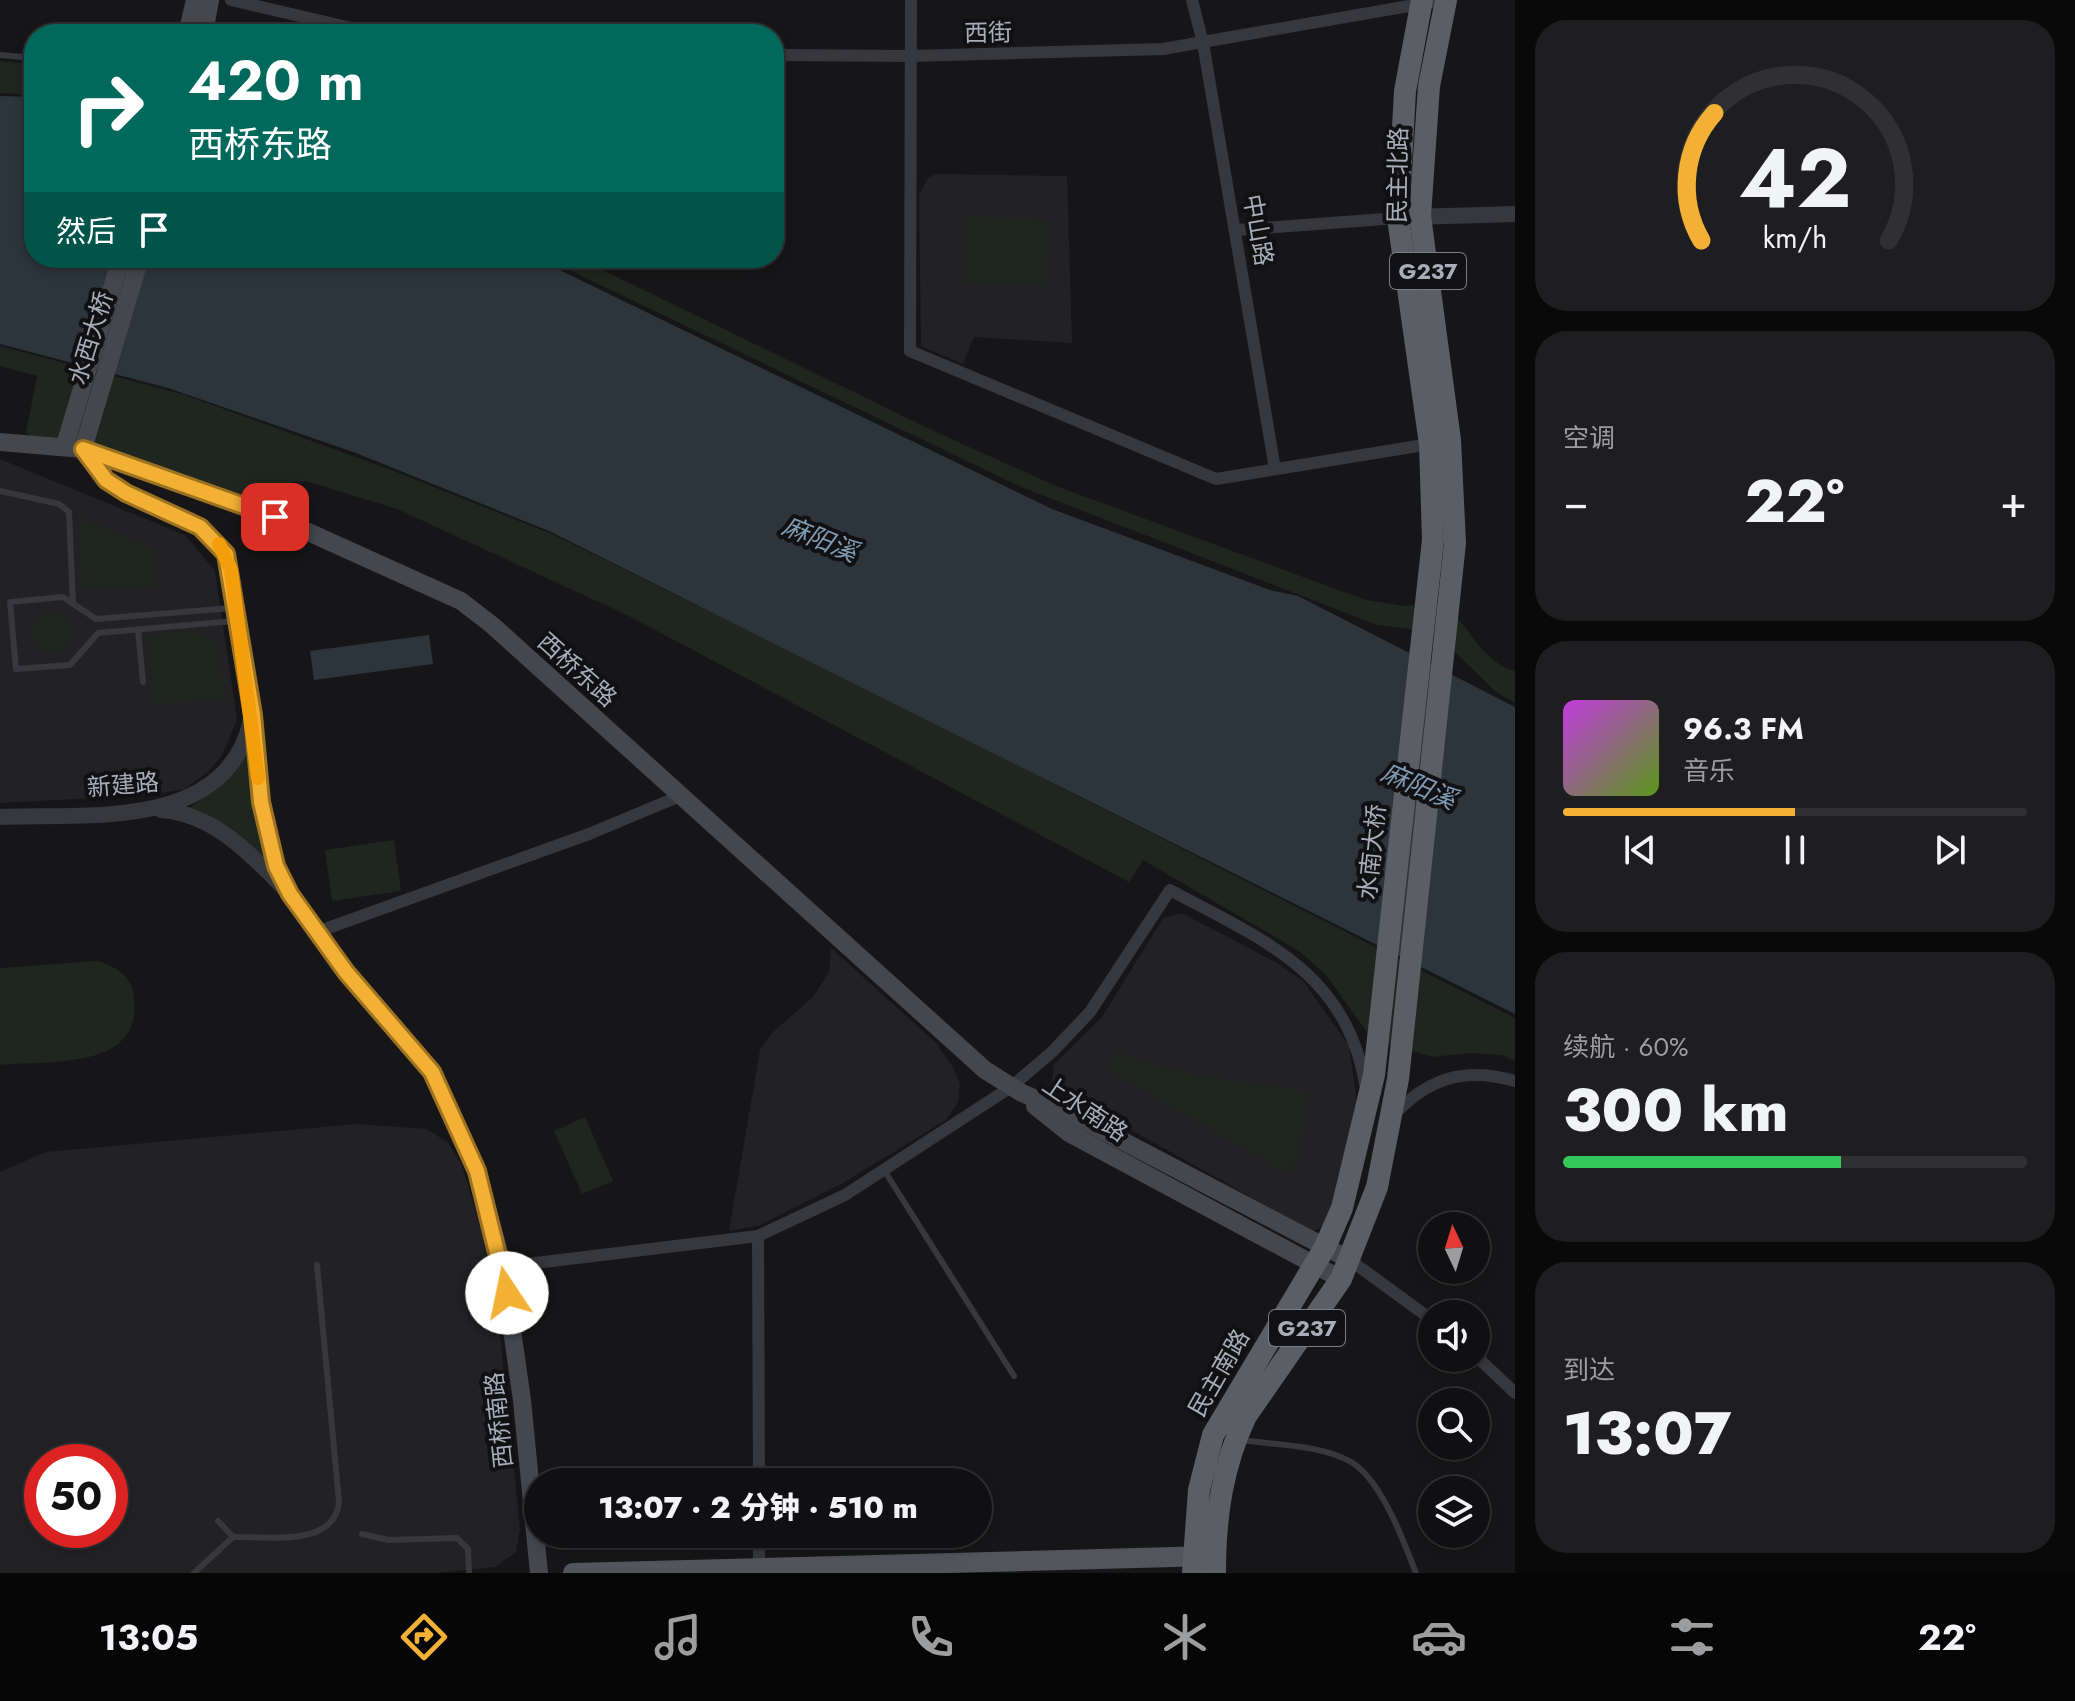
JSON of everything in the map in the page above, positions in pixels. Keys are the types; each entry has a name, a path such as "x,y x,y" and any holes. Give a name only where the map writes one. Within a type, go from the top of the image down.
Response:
{"highway":[{"name":"民主北路","path":"1433,1 1405,91 1409,217 1430,444 1444,542"},
{"name":"民主北路","path":"1409,217 1450,440 1444,542"},
{"name":"水南大桥","path":"1374,1075 1444,542"},
{"name":"水南大桥","path":"1398,1079 1444,542"},
{"name":"民主南路","path":"1204,1565 1199,1490 1213,1435 1319,1256 1342,1208 1374,1075"},
{"name":"民主南路","path":"1204,1565 1223,1480 1235,1439 1246,1416 1346,1270 1377,1187 1398,1079"}],"main road":[{"path":"189,24 195,0"},
{"path":"206,24 210,0"},
{"path":"77,438 119,268"},
{"name":"水西大桥","path":"77,438 136,268"},
{"name":"西桥东路","path":"0,442 77,438 275,517 461,601 492,625 960,1051"},
{"name":"西桥南路","path":"77,438 100,474 115,486 200,527 226,554 253,715 267,837 290,894 317,932 432,1072 477,1171 503,1267 522,1400 539,1573"},
{"name":"上水南路","path":"960,1051 1011,1087 1077,1117 1346,1270"},
{"path":"573,1573 759,1567 1204,1565"}],"street":[{"path":"231,0 334,24"},
{"path":"911,0 910,351 1216,479 1430,444"},
{"name":"中山路","path":"1192,0 1203,43 1275,469"},
{"name":"西街","path":"784,55 1087,53 1203,43 1433,1"},
{"path":"1236,230 1409,217 1515,214"},
{"name":"新建路","path":"0,817 148,810 188,800 218,778 242,747 253,715"},
{"path":"317,932 589,834 680,796"},
{"path":"148,810 174,811 208,824 260,863 290,894"},
{"path":"503,1267 758,1236 845,1195 1011,1087 1090,1012 1170,890 1264,941 1296,961 1316,980 1331,997 1357,1043 1368,1102"},
{"path":"1389,1120 1419,1091 1457,1074 1492,1074 1515,1081"},
{"path":"758,1236 759,1468"},
{"path":"1346,1270 1418,1312"},
{"path":"1490,1369 1515,1393"},
{"path":"759,1548 759,1567"}],"lane":[{"path":"0,55 24,57"},
{"path":"0,491 59,504 69,512 73,604"},
{"path":"0,603 63,597 96,619 237,614"},
{"path":"10,602 16,669 70,665 98,633 138,630 237,614"},
{"path":"138,630 143,682"},
{"path":"884,1170 1014,1376"},
{"path":"194,1573 233,1537 319,1532 333,1524 338,1510 317,1265"},
{"path":"1235,1439 1336,1456 1353,1463 1367,1475 1383,1502 1416,1573"},
{"path":"218,1521 233,1537"},
{"path":"362,1534 388,1540 457,1538 468,1549 469,1573"}],"shaded area":[{"path":"0,61 24,63 24,94 0,93"},
{"path":"936,174 1067,176 1072,343 974,337 963,364 921,346 919,195 928,178"},
{"path":"966,217 1047,219 1045,285 964,283"},
{"path":"565,268 599,268 936,432 1056,486 1366,600 1405,606 1442,603 1484,651 1515,671 1515,703 1496,692 1435,632 1377,625 1021,487"},
{"path":"0,346 185,395 394,471 552,534 880,695 1515,1018 1515,1061 1502,1055 1469,1053 1432,1057 1372,1039 1326,975 1299,951 1143,860 1129,882 627,615 397,509 306,481 292,482 281,510 38,439 26,433 37,376 0,366"},
{"path":"0,459 185,535 215,571 237,720 222,755 208,772 184,789 151,795 0,803"},
{"path":"79,517 152,548 154,586 82,589"},
{"path":"52,613 66,619 72,633 66,647 52,653 38,647 32,633 38,619"},
{"path":"194,631 215,642 226,698 154,704 148,635"},
{"path":"250,753 265,860 189,808 214,790"},
{"path":"394,840 401,891 332,901 325,850"},
{"path":"1182,913 1277,963 1304,982 1349,1046 1358,1109 1343,1173 1324,1227 1311,1231 1071,1096 1052,1081 1054,1064 1102,1017 1163,918"},
{"path":"831,948 936,1043 953,1067 960,1084 958,1102 946,1120 843,1183 758,1226 729,1231 760,1050 773,1032 813,997 829,972"},
{"path":"96,961 110,965 121,973 133,990 133,1021 124,1038 109,1050 89,1057 0,1065 0,968"},
{"path":"1116,1053 1189,1074 1306,1091 1299,1156 1287,1173 1108,1069"},
{"path":"585,1117 613,1181 582,1194 554,1131"},
{"path":"357,1124 427,1129 448,1143 462,1165 487,1249 496,1295 520,1529 516,1552 495,1567 438,1573 0,1573 0,1172 46,1152"}],"water":[{"name":"麻阳溪","path":"0,96 24,97 24,268 556,268 1052,509 1270,590 1298,596 1515,707 1515,1014 549,531 356,453 168,388 0,344"},
{"path":"429,635 433,664 314,680 310,651"}],"slow traffic":[{"path":"219,544 231,570 253,715 258,778"}],"route":[{"path":"275,517 83,449 106,480 126,493 200,527 226,554 253,715 261,802 276,866 290,894 346,972 432,1072 477,1171 507,1293"}]}
